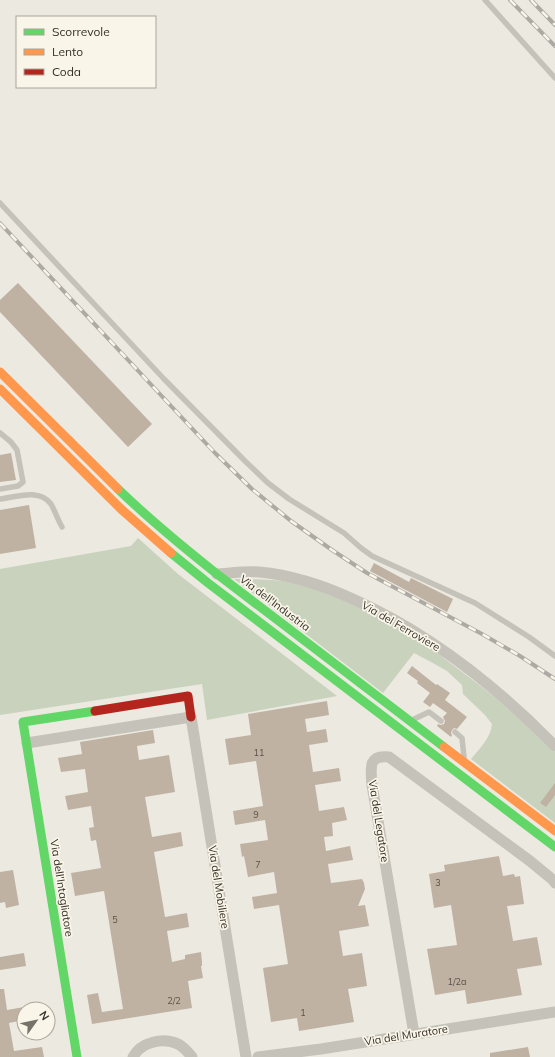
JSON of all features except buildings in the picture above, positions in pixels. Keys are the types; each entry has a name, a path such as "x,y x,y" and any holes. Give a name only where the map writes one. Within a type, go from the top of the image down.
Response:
{"main road":[{"name":"Via dell'Industria","path":"0,372 132,502 217,574 555,831"},
{"path":"0,389 121,509 167,550 555,847"},
{"name":"Via del Mobiliere","path":"23,722 188,696 191,717"},
{"name":"Via dell'Intagliatore","path":"23,722 77,1057"}],"street":[{"name":"Via del Ferroviere","path":"217,574 258,572 285,576 314,583 344,594 370,606 437,645 505,698 533,723 555,746"},
{"path":"27,743 191,717"},
{"name":"Via del Mobiliere","path":"191,717 246,1057"},
{"name":"Via del Legatore","path":"414,1034 372,785 370,768 375,759 383,756 389,757 530,861 555,883"},
{"name":"Via del Muratore","path":"258,1057 322,1053 414,1034 555,1012"},
{"path":"133,1057 144,1046 155,1042 167,1041 178,1044 190,1054 199,1057"}],"lane":[{"path":"484,0 555,78"},
{"path":"0,203 220,437 268,483 289,500 344,533 372,556 475,603 529,637 555,656"},
{"path":"0,433 11,442 17,450 23,482 18,486 0,489"},
{"path":"0,499 36,494 43,497 50,503 62,527"},
{"path":"410,720 429,712 441,721"},
{"path":"455,732 462,738 464,762"}],"green space":[{"path":"138,538 178,574 337,696 207,720 202,684 0,715 0,569 131,546"},
{"path":"234,579 264,579 283,581 305,586 327,594 358,607 401,629 444,658 508,709 555,752 555,823 471,759 487,739 492,724 485,715 463,694 462,685 447,671 414,653 383,693"}],"railway":[{"path":"510,0 555,46"},
{"path":"531,0 555,25"},
{"path":"0,223 215,453 252,489 291,521 367,573 482,634 520,656 555,679"}],"traffic: fast":[{"path":"118,489 166,533 217,574 444,747"},
{"path":"171,553 208,583 555,847"},
{"path":"77,1057 23,722 95,711"}],"traffic: slow":[{"path":"0,372 118,489"},
{"path":"0,389 121,509 171,553"},
{"path":"444,747 555,831"}],"traffic: jam":[{"path":"95,711 188,696 191,717"}]}
